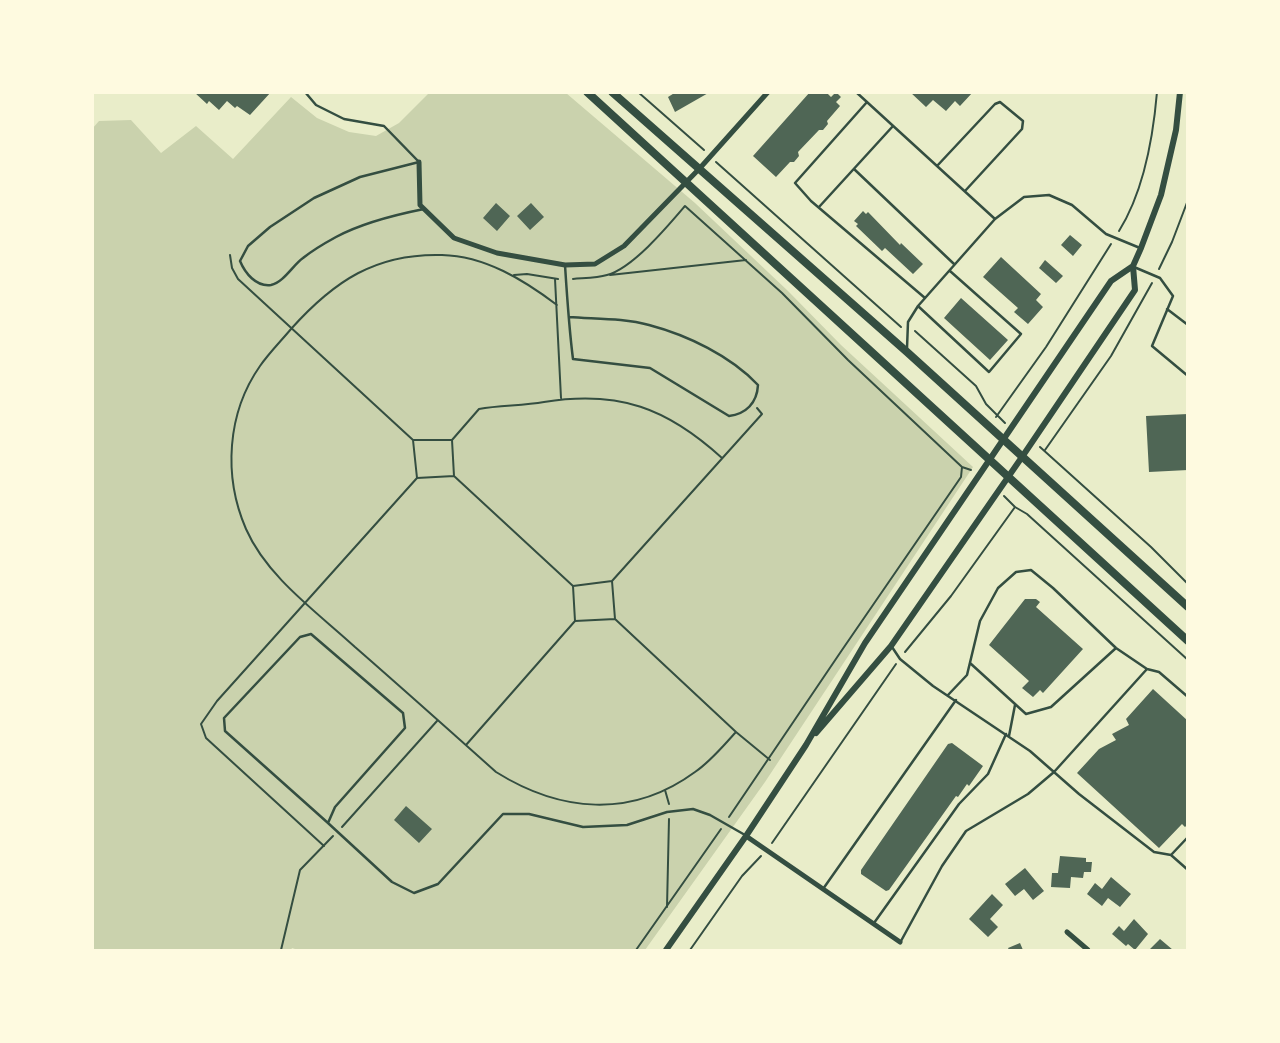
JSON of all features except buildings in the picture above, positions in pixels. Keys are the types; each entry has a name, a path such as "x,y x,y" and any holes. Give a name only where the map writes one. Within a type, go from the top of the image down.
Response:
{"main road":[{"path":"587,92 1188,641"},
{"path":"612,92 907,352 1188,607"}],"street":[{"path":"419,162 420,206 454,238 497,252 565,265 595,264 624,246 700,168 768,92"},
{"path":"666,950 746,836 806,745 865,643 1111,281 1132,266 1141,248 1161,195 1176,130 1180,92"},
{"path":"806,745 891,646 1022,458 1135,290 1132,266"},
{"path":"746,836 900,942"},
{"path":"1067,932 1088,950"}],"lane":[{"path":"305,92 316,105 344,119 384,126 419,162 360,177 314,198 270,228 248,246 240,261 244,271 251,278 264,285 273,284 302,258 336,237 392,215 424,209"},
{"path":"856,92 995,219"},
{"path":"867,102 795,183 818,207 925,298"},
{"path":"937,166 995,104 1000,102 1024,121 1022,129 965,191"},
{"path":"818,207 893,126"},
{"path":"854,169 955,264"},
{"path":"907,352 908,322 918,306 995,219 1024,197 1049,195 1072,205 1106,234 1141,248"},
{"path":"565,265 569,317 573,359 650,368 729,416 739,415 752,404 757,396 758,385 747,374 719,355 647,324 569,317"},
{"path":"1132,266 1160,278 1173,296 1152,346 1188,376"},
{"path":"918,306 989,372 1021,334 950,271"},
{"path":"1167,309 1188,325"},
{"path":"948,695 966,675 980,621 998,588 1016,572 1031,570 1053,588 1116,648 1147,669 1159,672 1188,697"},
{"path":"328,823 335,807 405,728 403,713 311,634 300,637 224,718 225,731 392,882 414,893 438,884 503,814 529,814 583,827 627,825 669,812 693,809 710,815 746,836"},
{"path":"891,646 900,659 948,695 1007,735 1154,852 1171,855 1188,870"},
{"path":"970,663 1026,714 1051,707 1116,648"},
{"path":"900,942 942,866 966,832 1028,794 1054,772 1147,669"},
{"path":"823,889 956,700"},
{"path":"874,924 959,804 988,774 1007,735 1016,704"},
{"path":"1171,855 1188,837"}],"path":[{"path":"996,417 1046,347 1124,222 1134,198 1147,155 1155,118 1157,92"},
{"path":"1045,450 1111,356 1172,242 1188,200"},
{"path":"636,950 770,760 842,650 961,477 962,467 848,360 782,292 685,206"},
{"path":"230,255 232,268 238,279 413,440 417,478"},
{"path":"556,305 514,275 495,267 445,255 420,255 393,259 351,276 312,306 291,329 259,367 240,406 233,430 231,474 239,511 254,543 269,566 305,601 496,772 519,786 549,798 566,802 599,806 625,803 665,790 696,772 716,755 736,732"},
{"path":"607,275 746,260"},
{"path":"555,279 561,398"},
{"path":"466,745 575,621 573,586 454,476 452,440 479,409 543,402 561,398 594,397 637,405 666,416 686,428 722,458"},
{"path":"573,586 612,581 762,414 752,404"},
{"path":"413,440 452,440"},
{"path":"324,846 212,744 202,732 201,724 217,701 417,478 454,476"},
{"path":"690,950 742,876 767,850 915,637 951,596 1014,508 1027,514 1188,660"},
{"path":"612,581 615,619 736,732 770,760"},
{"path":"575,621 615,619"},
{"path":"281,950 300,870 338,832 438,720"},
{"path":"665,790 669,802 667,907"}],"green space":[{"path":"429,93 566,93 695,203 788,291 841,345 973,467 765,782 645,950 298,950 292,948 291,950 93,950 92,129 99,121 131,120 161,153 196,126 233,159 291,97 317,118 349,132 376,136 399,123"}]}
